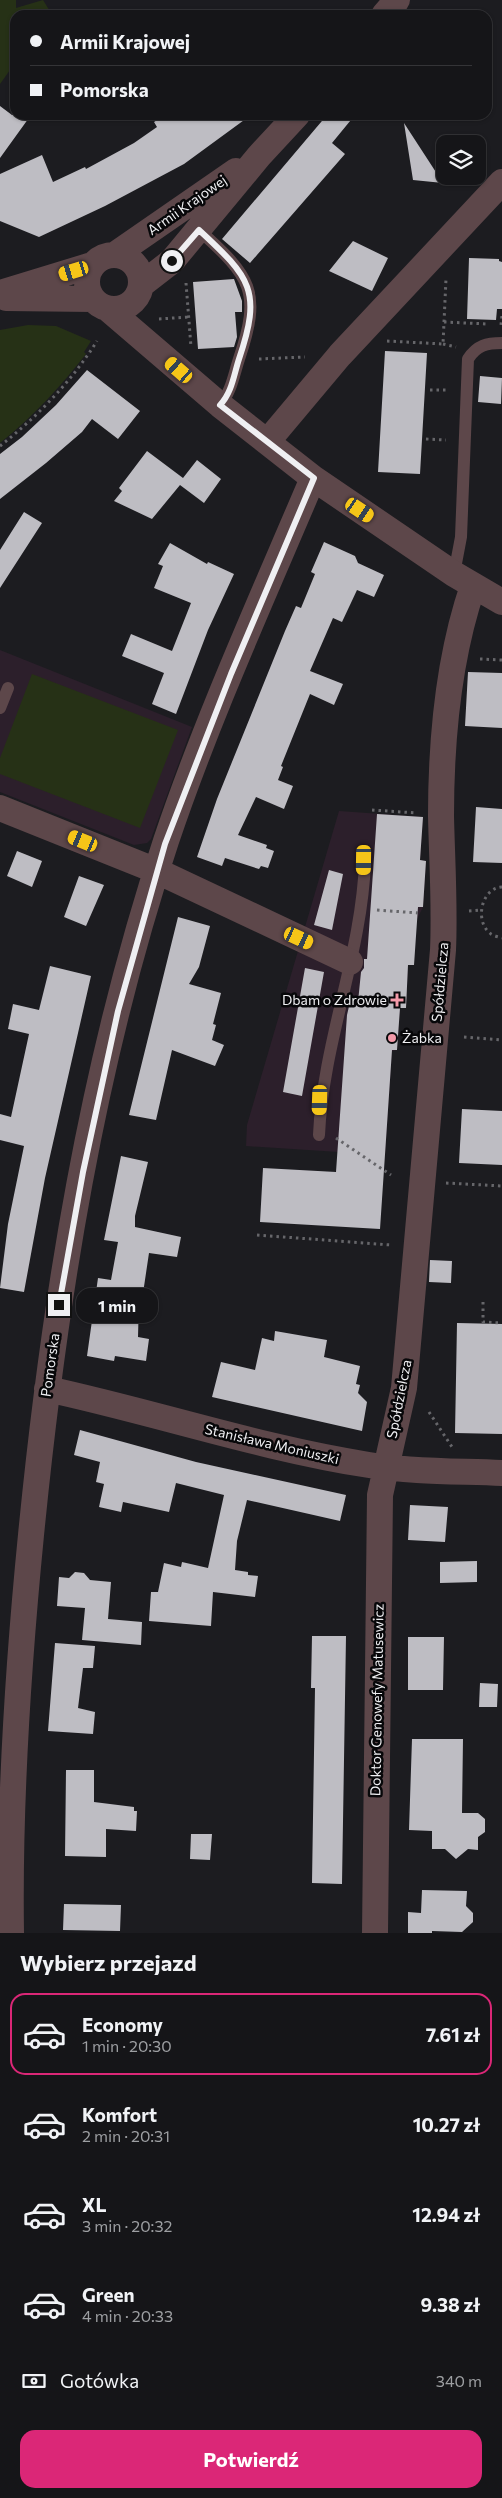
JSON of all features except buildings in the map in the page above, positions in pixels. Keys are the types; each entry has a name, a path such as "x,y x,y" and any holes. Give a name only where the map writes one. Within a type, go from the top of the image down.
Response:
{"street":[{"path":"388,10 397,0"},
{"name":"Armii Krajowej","path":"142,302 172,261 259,156 292,120"},
{"name":"Armii Krajowej","path":"116,254 259,156"},
{"path":"267,442 340,355 502,182"},
{"path":"0,293 92,265 99,259 116,254 125,256 138,268 147,329 181,359 220,405 314,478 464,580 502,602"},
{"path":"92,265 87,282 101,304 181,359"},
{"path":"0,298 101,304 118,309 142,302"},
{"name":"Pomorska","path":"11,1933 10,1830 16,1698 46,1389 66,1260 102,1084 131,959 177,810 231,674 314,478"},
{"name":"Spółdzielcza","path":"385,1467 404,1388 418,1247 443,950 442,794 449,694 464,580"},
{"path":"0,808 157,871 350,962"},
{"name":"Stanisława Moniuszki","path":"46,1389 228,1435 385,1467 502,1473"},
{"name":"Doktor Genowefy Matusewicz","path":"375,1933 380,1507 385,1467"}],"lane":[{"path":"199,230 227,257 250,290 250,328 228,393 220,405"},
{"path":"464,580 461,537 468,359 481,345 502,343"},
{"path":"0,708 8,688"},
{"path":"319,1134 324,1078 361,909 364,860"}],"path":[{"path":"380,340 442,344 447,274"},
{"path":"181,359 188,317 185,279"},
{"path":"142,302 188,317"},
{"path":"444,322 502,324"},
{"path":"0,446 21,429 64,385 97,341"},
{"path":"239,360 340,355"},
{"path":"474,658 502,660"},
{"path":"372,810 419,814"},
{"path":"502,886 489,892 480,910 484,926 491,934 502,938"},
{"path":"361,909 423,913"},
{"path":"464,1037 502,1040"},
{"path":"319,1134 332,1135 391,1175"},
{"path":"423,1182 502,1186"},
{"path":"257,1235 418,1247"},
{"path":"483,1302 482,1322 502,1323"},
{"path":"429,1412 453,1449"}],"shaded area":[{"path":"0,650 192,727 151,839 147,843 134,845 0,792"},
{"path":"339,811 423,817 420,860 426,861 423,907 417,919 408,965 406,1008 400,1008 397,1050 392,1051 385,1155 246,1146 247,1125"}],"green space":[{"path":"0,0 16,0 16,8 43,0 49,10 10,10 10,70 0,84"},
{"path":"28,325 56,326 91,341 84,352 86,354 56,390 24,423 0,443 0,330"},
{"path":"32,674 178,730 140,828 0,774 0,758"}],"place":[{"name":"Dbam o Zdrowie","path":"397,1000"},
{"name":"Żabka","path":"392,1038"}],"route":[{"path":"59,1305 83,1172 118,1011 131,959 165,844 231,674 314,478 220,405 228,393 250,328 250,290 247,283 227,257 199,230 172,261"}]}
